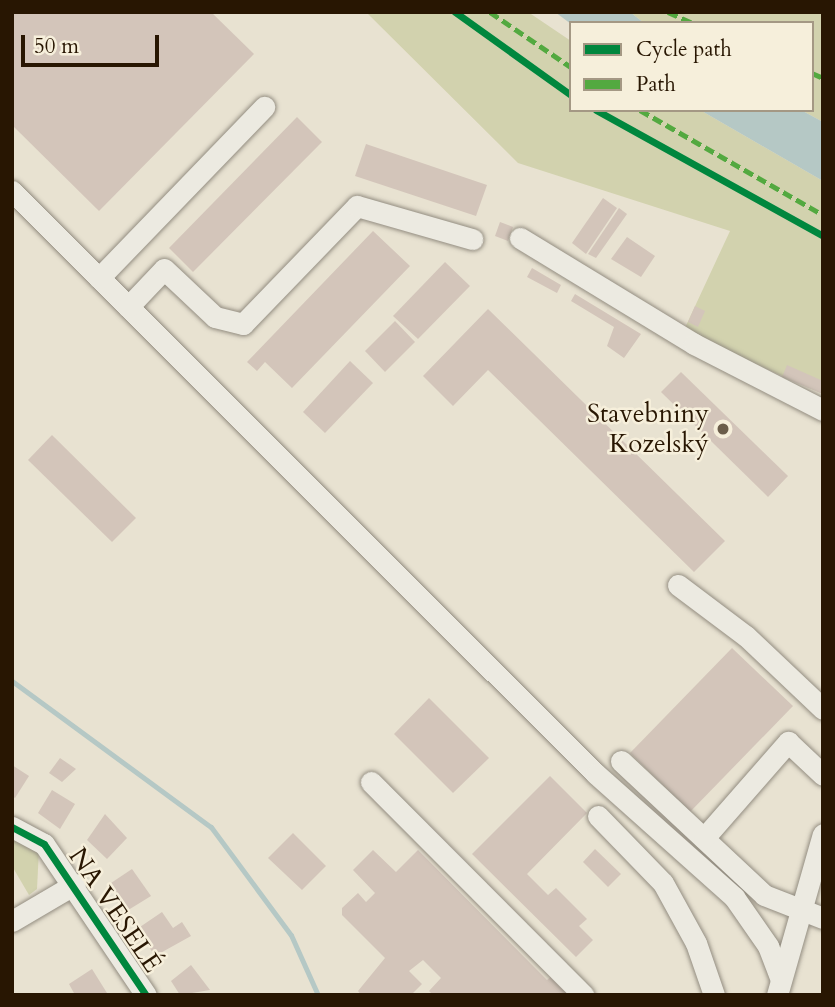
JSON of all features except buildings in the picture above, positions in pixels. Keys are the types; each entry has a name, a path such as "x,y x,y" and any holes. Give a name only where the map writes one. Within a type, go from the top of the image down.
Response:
{"street":[{"path":"99,278 264,107"},
{"path":"12,191 667,838 751,917 778,986"},
{"path":"128,307 164,269 215,317 243,324 357,206 472,239"},
{"path":"520,239 694,344 823,410"},
{"path":"678,586 746,636 823,709"},
{"path":"704,838 788,742 823,775"},
{"path":"621,761 764,895 823,918"},
{"path":"371,782 583,995"},
{"path":"598,816 644,863 681,911 714,995"},
{"name":"NA VESELÉ","path":"12,827 44,844 75,884 146,995"},
{"path":"778,986 797,909 823,834"},
{"path":"644,863 667,838"},
{"path":"12,921 75,884"}],"green space":[{"path":"366,12 528,12 569,40 569,112 703,112 823,181 823,394 683,332 730,231 518,163"},
{"path":"630,12 823,12 823,122 805,112 814,112 814,21 641,21"},
{"path":"12,831 39,849 37,889 29,895 12,866"}],"shaded area":[{"path":"555,12 630,12 641,21 569,21"},
{"path":"703,112 805,112 823,122 823,181"}],"waterway":[{"path":"12,681 211,827 291,935 318,995"}],"marked path":[{"path":"490,12 569,66"},
{"path":"668,12 688,21"},
{"path":"814,74 823,78"},
{"path":"643,112 823,215"}],"cycle path":[{"path":"455,12 569,94"},
{"path":"600,112 823,236"},
{"path":"12,827 44,844 146,995"}],"place":[{"name":"Stavebniny Kozelský","path":"723,429"}]}
